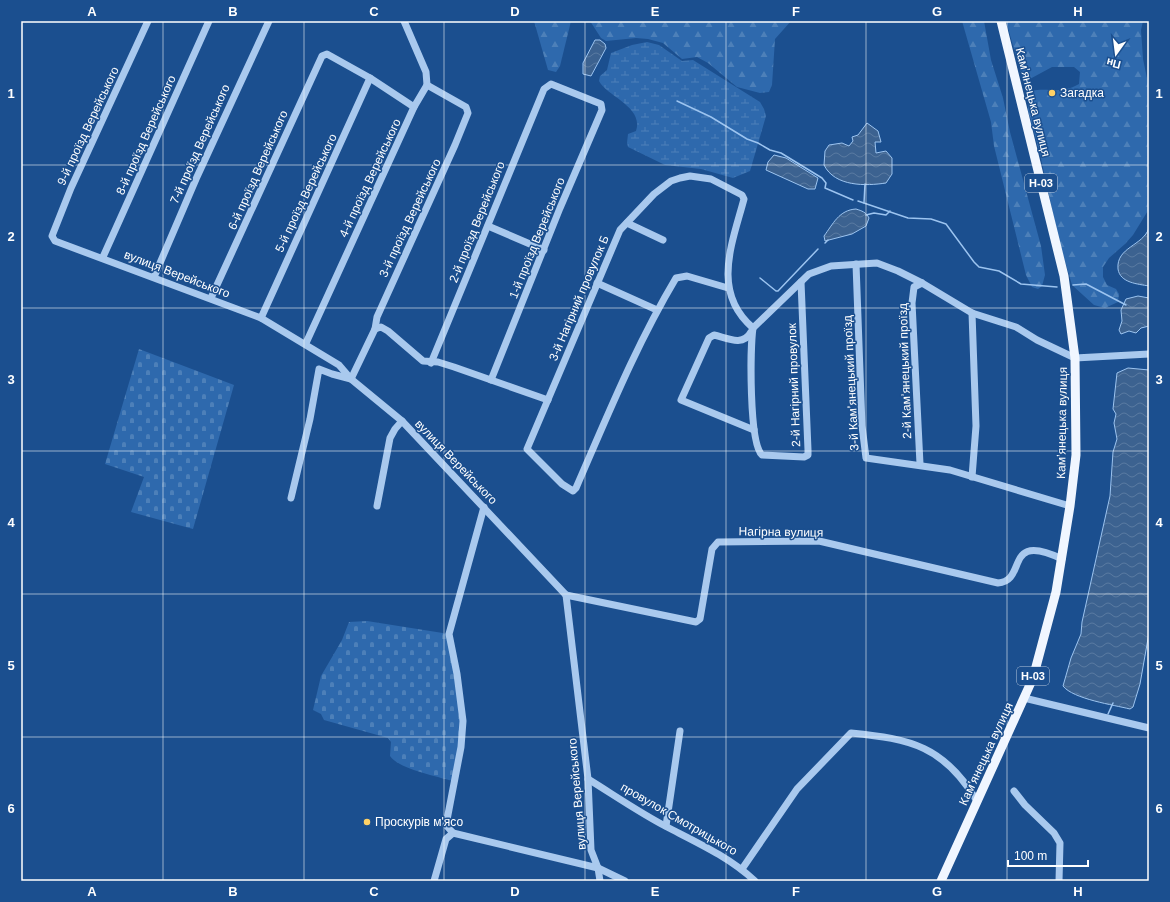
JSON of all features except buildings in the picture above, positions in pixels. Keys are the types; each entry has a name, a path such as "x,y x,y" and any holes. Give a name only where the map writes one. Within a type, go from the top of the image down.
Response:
{"main road":[{"name":"Камʼянецька вулиця","path":"941,881 1033,678 1056,592 1070,506 1076,455 1075,358 1064,276 1001,21"}],"street":[{"name":"9-й проїзд Верейського","path":"55,241 52,236 71,188 148,21"},
{"name":"8-й проїзд Верейського","path":"103,257 209,21"},
{"name":"7-й проїзд Верейського","path":"154,276 196,178 269,21"},
{"path":"404,21 426,72 427,85"},
{"name":"6-й проїзд Верейського","path":"211,298 322,56 327,54 370,78"},
{"path":"370,78 414,107"},
{"name":"5-й проїзд Верейського","path":"261,318 370,78"},
{"name":"1-й проїзд Верейського","path":"491,380 602,110 601,104 551,84 544,89"},
{"name":"4-й проїзд Верейського","path":"306,344 414,107 427,85"},
{"name":"3-й проїзд Верейського","path":"351,379 375,329 377,317 455,146 468,112 466,107 427,85"},
{"name":"2-й проїзд Верейського","path":"431,363 544,89"},
{"name":"3-й Нагірний провулок Б","path":"690,176 711,179 742,195 744,199 728,262 728,288 681,276 676,278 657,310 637,349 576,488 573,490 562,484 527,449 597,283 620,230 654,194 671,180 690,176"},
{"path":"627,223 663,240"},
{"path":"488,226 544,250"},
{"name":"вулиця Верейського","path":"55,241 154,276 261,318 339,365 351,379 402,421 566,595 588,779 591,850 598,868 600,881"},
{"path":"754,430 681,400 701,354 711,335 740,342 746,339 753,328 809,274 831,266 877,263 898,270 972,312 1007,323 1037,340 1075,358 1149,354"},
{"name":"3-й Камʼянецький проїзд","path":"856,264 862,426 866,458 920,464 972,477 1070,506"},
{"name":"2-й Нагірний провулок","path":"753,328 750,347 756,446 762,455 804,457 808,455 801,282"},
{"path":"597,283 657,310"},
{"name":"2-й Камʼянецький проїзд","path":"920,464 912,303 914,287 922,283"},
{"path":"728,288 738,312 744,321 753,328"},
{"path":"972,312 976,426 972,477"},
{"path":"375,329 381,327 388,331 423,361 431,363 438,362 548,400"},
{"path":"746,339 750,347"},
{"path":"291,498 310,419 319,369 351,379"},
{"path":"377,506 390,438 402,421"},
{"path":"484,507 449,634 458,681 462,722 461,747 446,825 453,833 598,868 625,881"},
{"name":"Нагірна вулиця","path":"566,595 696,622 700,619 712,549 718,542 819,541 998,583 1004,583 1012,576 1020,556 1032,550 1042,550 1062,559"},
{"path":"1024,698 1149,728"},
{"path":"666,826 680,731"},
{"path":"742,868 797,789 848,734 851,733 905,740 927,749 951,768 966,783 977,801"},
{"name":"провулок Смотрицького","path":"588,779 666,826 711,849 742,868 755,881"},
{"path":"1014,791 1025,805 1054,833 1060,843 1059,881"},
{"path":"434,881 446,839 453,833"}],"green space":[{"path":"534,21 571,21 560,66 556,72 548,70"},
{"path":"590,21 791,21 775,39 772,85 769,92 760,93 737,87 708,63 697,57 682,59 663,43 648,39 636,38 606,41 601,38"},
{"path":"962,21 984,21 991,60 1003,98 1010,132 1041,246 1045,275 1042,286 1038,289 1032,287 1026,275 994,146 991,122"},
{"path":"1006,21 1143,21 1141,30 1143,59 1149,88 1149,209 1133,235 1109,258 1103,267 1103,277 1107,285 1116,289 1119,294 1118,302 1105,308 1094,305 1072,285 1059,241 1040,154 1028,110 1028,95 1030,91 1060,90 1072,87 1079,84 1080,72 1074,67 1052,67 1028,80 1022,77"},
{"path":"647,42 659,45 682,61 693,60 760,102 766,116 750,171 733,178 701,169 665,165 628,147 628,134 636,131 637,123 635,115 599,81 600,76 607,70 611,53 632,45"},
{"path":"139,349 234,385 193,529 131,512 144,477 105,464"},
{"path":"367,621 449,634 462,704 455,782 410,769 395,761 390,756 391,742 388,738 324,720 321,714 313,710 321,676 342,640 349,622"}],"water":[{"path":"595,40 600,40 605,44 606,48 591,76 583,74 583,63"},
{"path":"867,123 878,131 881,142 875,142 876,153 886,151 892,158 892,174 886,183 869,185 852,183 836,178 824,165 825,151 829,145 842,143 849,146 853,141 852,137 858,135"},
{"path":"774,155 786,158 818,178 815,189 808,189 766,170 768,162"},
{"path":"856,209 867,214 869,218 866,226 852,234 825,241 824,236 837,218 845,212"},
{"path":"1149,228 1149,286 1126,280 1119,274 1118,269 1121,256 1146,234"},
{"path":"1138,296 1149,298 1149,326 1141,328 1136,333 1129,331 1121,334 1119,330 1122,321 1121,310 1126,299"},
{"path":"1128,368 1149,370 1149,633 1140,684 1133,707 1130,709 1075,695 1063,686 1071,658 1081,634 1082,622 1110,496 1113,452 1117,439 1114,423 1116,414 1113,409 1117,373"}],"waterway":[{"path":"677,101 711,117 747,139 770,150 781,153 822,178 826,183 825,188 853,200"},
{"path":"864,203 865,184"},
{"path":"858,201 908,218 931,219 946,224 979,267 999,271 1021,284 1057,287"},
{"path":"866,215 874,213 886,215 890,211"},
{"path":"825,243 828,240"},
{"path":"760,278 778,291 818,249"},
{"path":"1073,285 1086,284 1126,305"},
{"path":"1108,714 1113,703"}],"place":[{"name":"Загадка","path":"1052,93"},
{"name":"Проскурів м'ясо","path":"367,822"}]}
